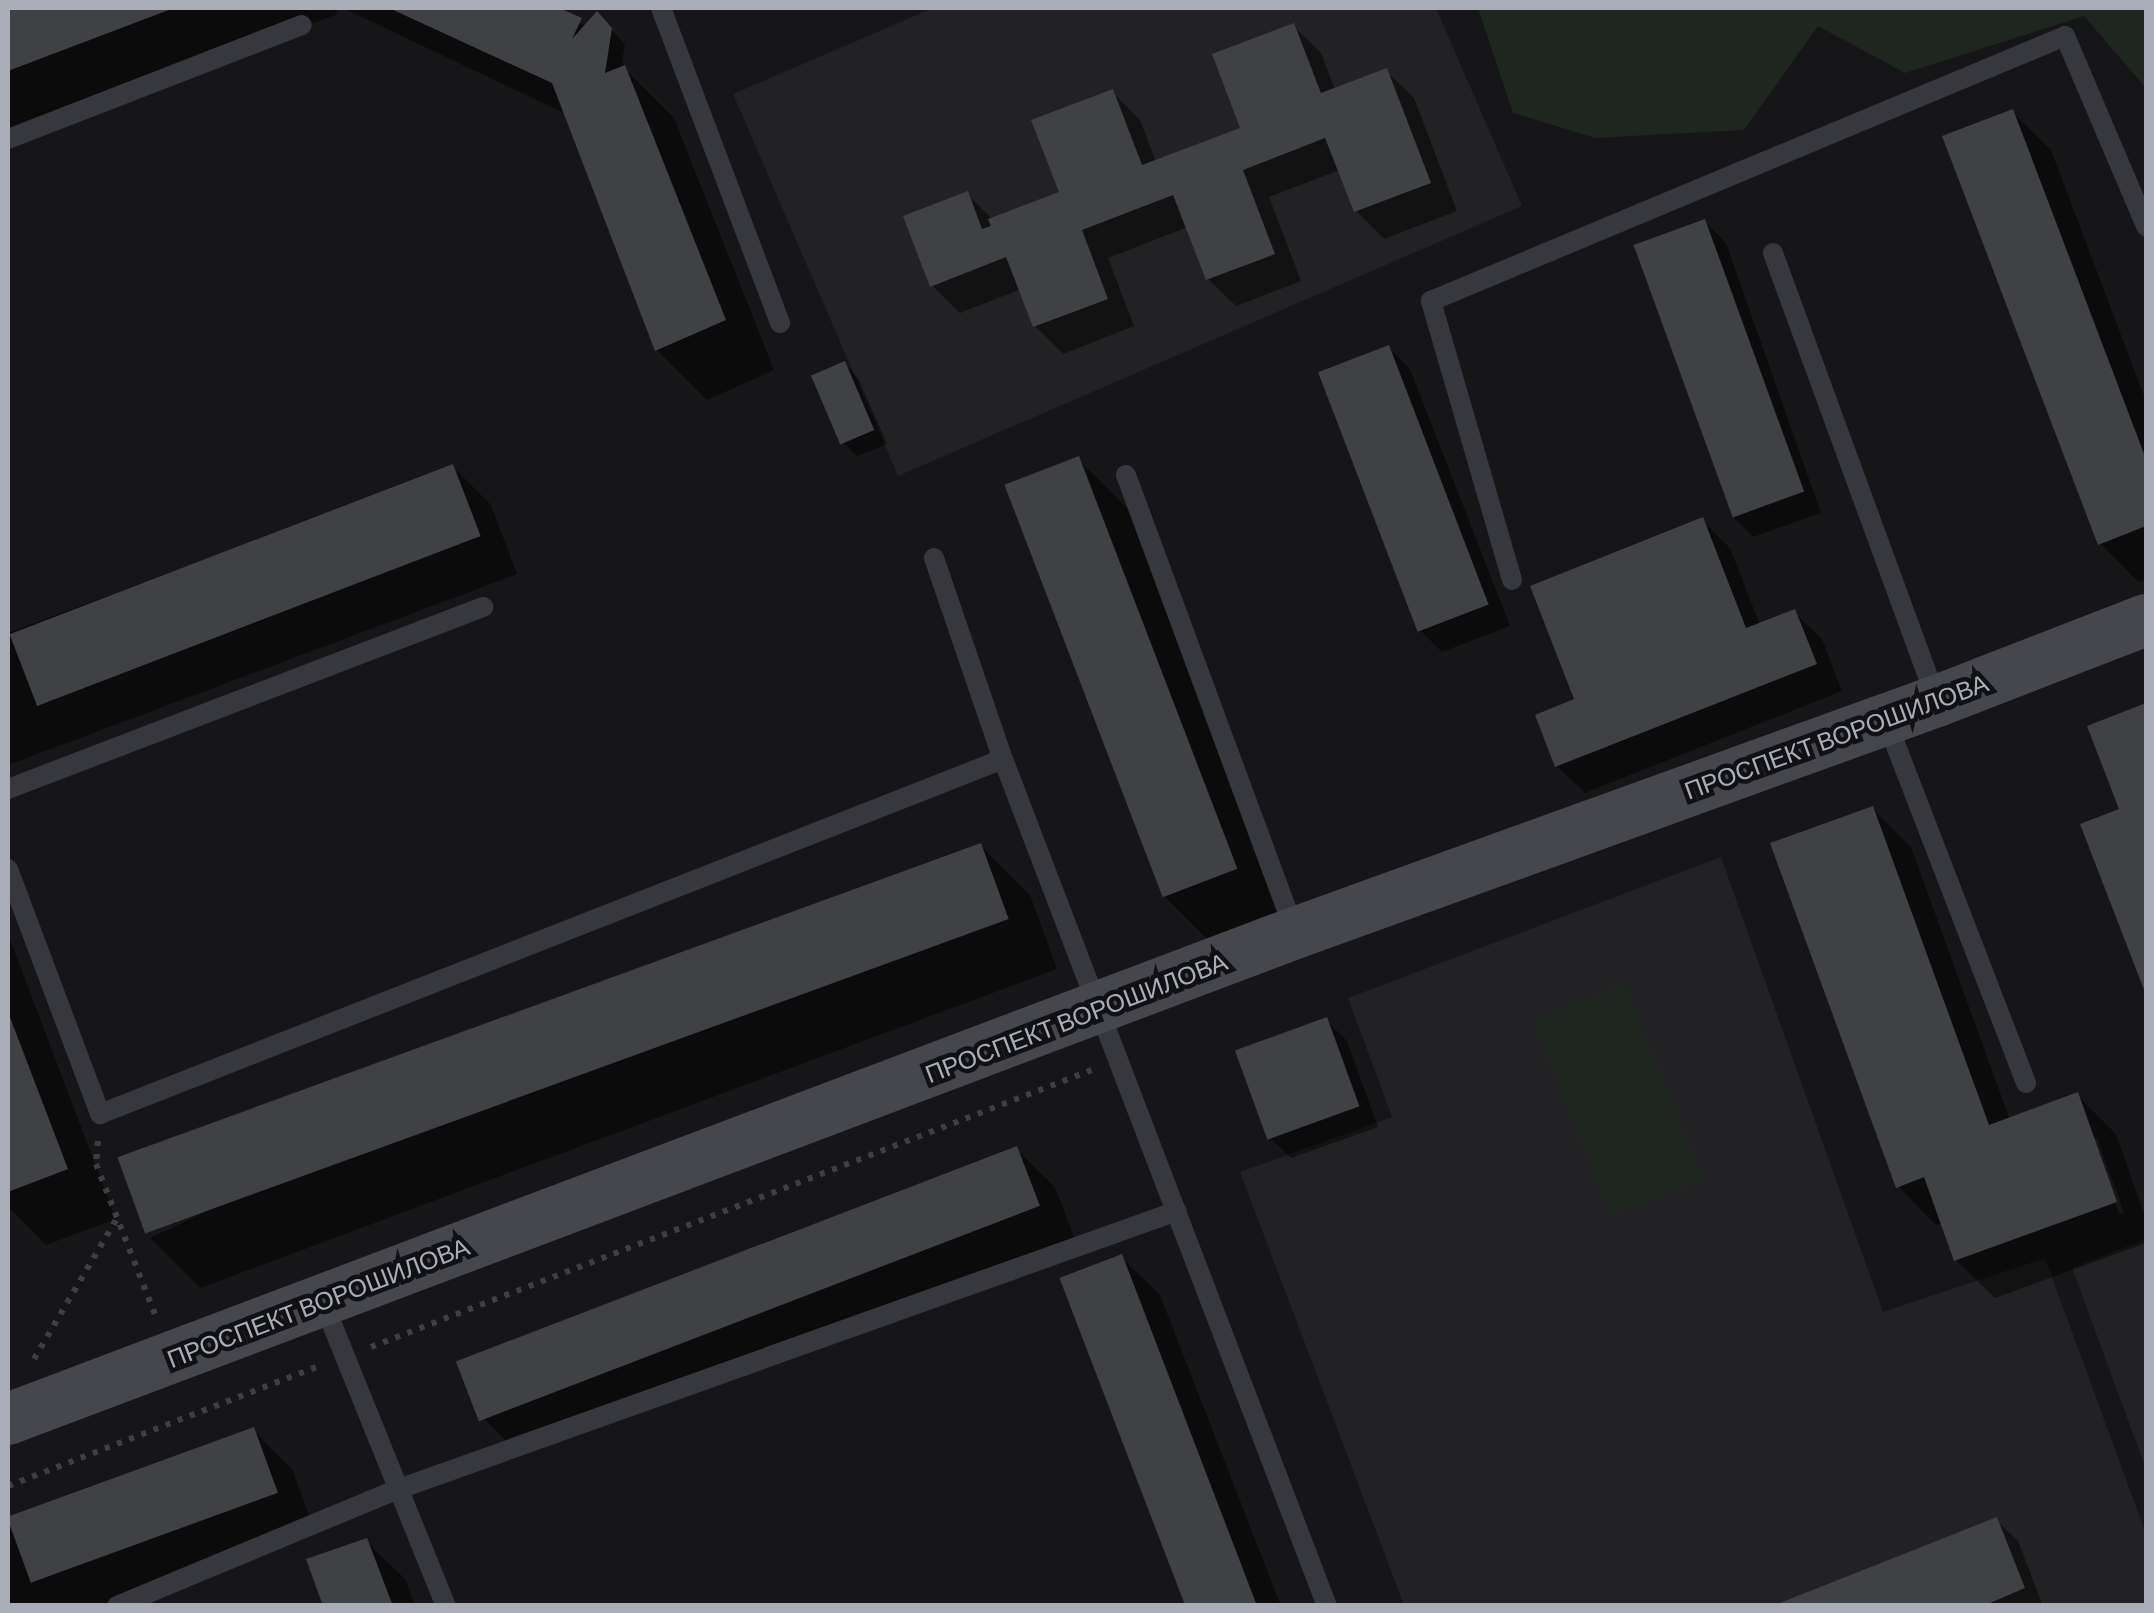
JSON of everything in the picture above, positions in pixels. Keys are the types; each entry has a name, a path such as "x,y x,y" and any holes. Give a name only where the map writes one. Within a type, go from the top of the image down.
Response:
{"street":[{"name":"ПРОСПЕКТ ВОРОШИЛОВА","path":"8,1419 1295,934 1938,700 2146,620"}],"lane":[{"path":"661,8 780,322"},
{"path":"8,138 302,24"},
{"path":"1512,580 1431,302 2065,36 2146,226"},
{"path":"1774,253 1938,700"},
{"path":"1126,474 1295,934"},
{"path":"934,558 1003,759 1102,1008 1327,1606"},
{"path":"8,789 484,607"},
{"path":"1886,718 2026,1083"},
{"path":"8,868 100,1114 1003,759"},
{"path":"117,1606 396,1490 1176,1210"},
{"path":"322,1300 446,1606"}],"path":[{"path":"8,1486 1121,1059"},
{"path":"100,1114 96,1164 154,1312"},
{"path":"33,1360 117,1218"}],"shaded area":[{"path":"933,8 1436,8 1522,206 898,476 733,94"},
{"path":"1478,8 2146,8 2146,88 2084,16 1905,73 1818,26 1744,130 1595,138 1513,113"},
{"path":"1721,857 1883,1312 2045,1258 2146,1534 2146,1605 1404,1605 1240,1172 1392,1117 1348,998"},
{"path":"1624,983 1703,1179 1611,1216 1532,1020"},
{"path":"2146,1239 2146,1469 2072,1268"}],"building":[{"path":"8,8 174,8 8,71"},
{"path":"389,8 559,8 582,18 572,39 597,11 612,28 605,73 625,65 726,320 655,351 552,83"},
{"path":"1294,23 1321,93 1387,68 1431,183 1354,212 1325,138 1243,170 1275,254 1206,280 1173,195 1082,230 1108,299 1033,327 1006,257 930,287 903,216 968,191 982,229 991,226 988,219 1059,192 1031,120 1113,89 1142,165 1240,128 1212,54"},
{"path":"2013,109 2146,459 2146,526 2098,545 1942,136"},
{"path":"1705,219 1804,492 1733,518 1634,245"},
{"path":"1389,345 1489,605 1418,632 1318,372"},
{"path":"845,361 874,430 840,444 811,375"},
{"path":"1079,456 1237,869 1163,897 1004,485"},
{"path":"453,464 481,536 37,706 10,634"},
{"path":"1703,517 1746,628 1795,609 1817,664 1555,767 1535,715 1574,699 1530,586"},
{"path":"2146,703 2146,995 2080,824 2119,809 2087,726"},
{"path":"1873,806 1989,1125 2078,1092 2117,1202 1954,1261 1924,1177 1896,1188 1770,843"},
{"path":"981,843 1009,919 145,1233 117,1157"},
{"path":"8,1012 68,1169 8,1192"},
{"path":"1327,1017 1359,1106 1267,1140 1235,1051"},
{"path":"1017,1146 1040,1206 479,1421 456,1361"},
{"path":"1122,1254 1257,1606 1185,1606 1059,1278"},
{"path":"254,1427 278,1493 31,1583 8,1517"},
{"path":"1997,1517 2025,1588 1983,1606 1772,1606"},
{"path":"367,1538 393,1606 323,1606 306,1559"}]}
